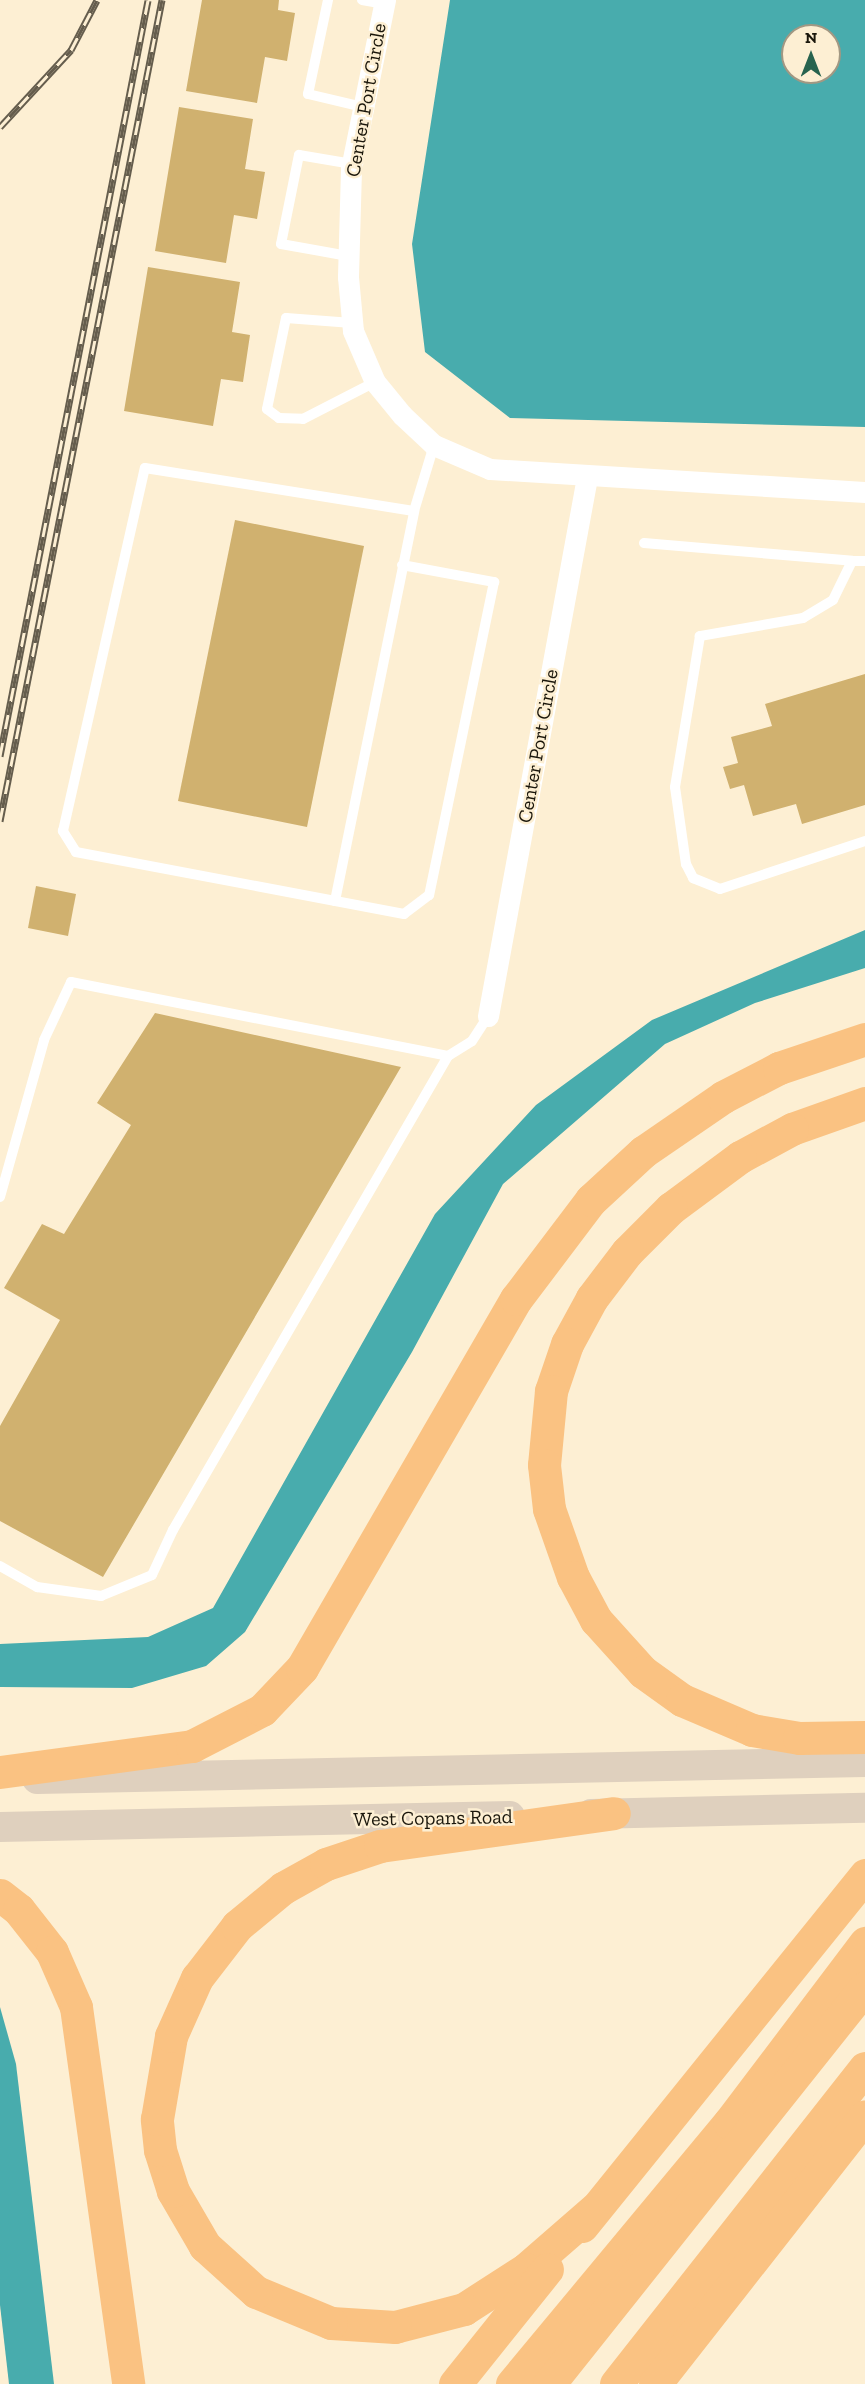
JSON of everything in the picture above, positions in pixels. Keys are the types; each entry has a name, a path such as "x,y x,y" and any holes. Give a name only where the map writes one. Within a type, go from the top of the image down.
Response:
{"highway":[{"path":"0,1772 192,1746 247,1721 276,1698 324,1635 516,1299 584,1209 643,1152 723,1096 789,1064 865,1039"},
{"path":"865,1102 792,1129 740,1157 671,1208 627,1252 592,1298 567,1344 551,1391 544,1465 549,1509 573,1577 596,1620 643,1672 682,1700 752,1730 799,1738 865,1737"},
{"path":"596,2209 505,2285 464,2309 395,2327 331,2323 256,2292 205,2246 173,2191 157,2119 171,2036 197,1978 237,1926 283,1888 326,1864 380,1846 614,1813"},
{"path":"455,2384 860,1882"},
{"path":"0,1895 19,1910 52,1952 76,2007 128,2384"},
{"path":"512,2384 729,2122 865,1943"},
{"path":"549,2384 865,1988"},
{"path":"616,2384 865,2068"},
{"path":"655,2384 865,2116"}],"main road":[{"path":"0,1780 865,1762"},
{"name":"West Copans Road","path":"0,1827 865,1809"}],"street":[{"name":"Center Port Circle","path":"384,2 352,164 348,256 352,323 375,382 434,445 490,469 587,477 865,492"},
{"name":"Center Port Circle","path":"488,1016 587,477"}],"lane":[{"path":"328,0 308,94 363,107"},
{"path":"362,0 384,2"},
{"path":"348,256 281,244 299,155 352,164"},
{"path":"352,323 286,318 267,409 279,418 303,419 332,408 375,382"},
{"path":"335,901 402,565 414,511 434,445"},
{"path":"402,565 494,582 429,896 404,915 76,852 63,831 146,468 414,511"},
{"path":"644,543 865,561"},
{"path":"852,561 833,600 803,618 700,636 675,787 686,864 693,878 720,889 865,841"},
{"path":"0,1197 44,1040 71,982 448,1056"},
{"path":"0,1566 37,1587 101,1596 152,1575 179,1520 448,1056 472,1041 488,1016"}],"water":[{"path":"450,0 865,0 865,427 510,418 425,352 412,244"},
{"path":"865,930 865,968 755,1003 665,1044 503,1184 412,1352 245,1632 206,1666 132,1688 0,1687 0,1644 148,1637 213,1608 435,1214 536,1105 652,1020"},
{"path":"0,2007 16,2064 54,2384 9,2384 0,2305"}],"building":[{"path":"202,0 279,0 278,10 295,13 287,61 265,57 257,103 186,91"},
{"path":"179,107 253,119 245,169 265,172 257,219 234,215 226,263 155,251"},
{"path":"148,267 240,282 232,332 250,335 243,382 221,379 213,426 124,411"},
{"path":"235,520 364,546 307,827 178,801"},
{"path":"865,674 865,805 802,824 796,804 753,816 744,785 730,789 723,767 738,763 731,737 772,726 765,704"},
{"path":"36,886 76,894 68,936 28,928"},
{"path":"155,1013 401,1067 103,1577 0,1521 0,1426 60,1320 4,1288 42,1224 64,1234 131,1125 97,1103"}],"railway":[{"path":"0,127 71,50 97,0"},
{"path":"0,756 148,0"},
{"path":"0,821 162,0"}]}
